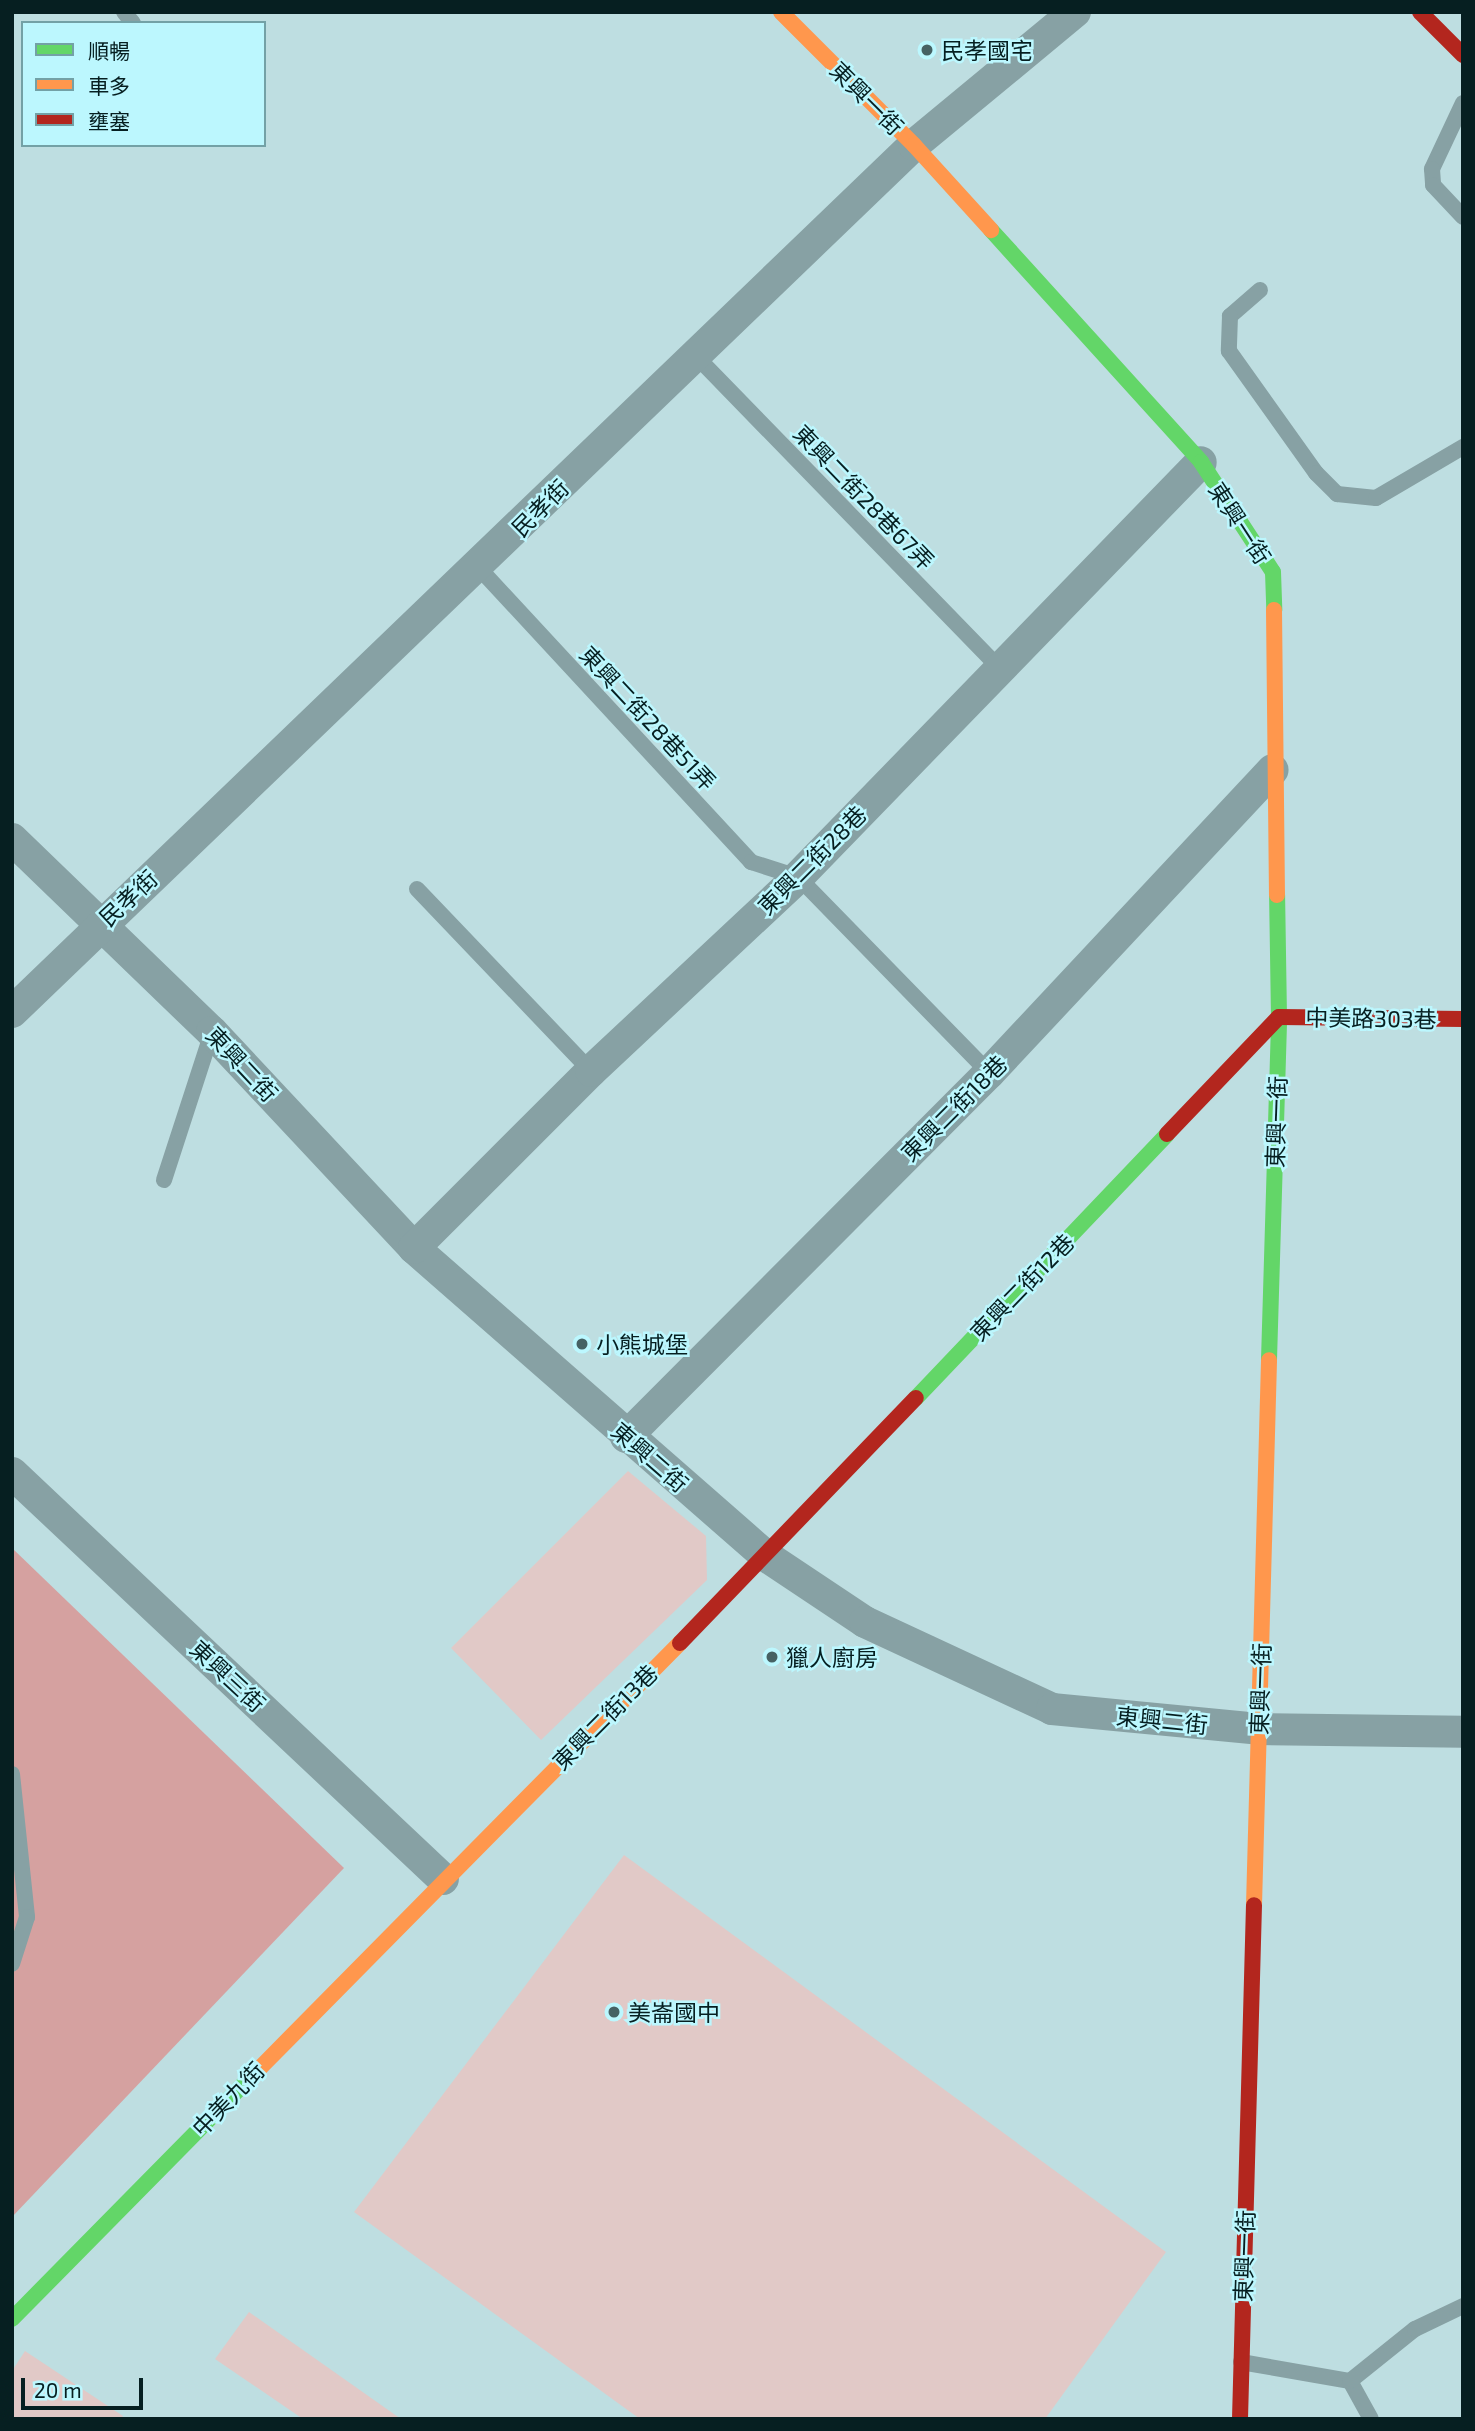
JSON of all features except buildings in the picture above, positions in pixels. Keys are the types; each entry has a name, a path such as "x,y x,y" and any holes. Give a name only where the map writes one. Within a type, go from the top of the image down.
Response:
{"street":[{"name":"東興一街","path":"782,12 914,145 1201,462 1273,572 1273,770 1279,1017 1240,2419"},
{"name":"民孝街","path":"12,1012 102,923 479,568 695,355 914,145 1075,12"},
{"path":"1420,12 1463,55"},
{"name":"東興二街28巷","path":"414,1248 591,1071 798,877 1201,462"},
{"name":"東興二街18巷","path":"626,1437 989,1073 1273,770"},
{"name":"東興二街","path":"12,839 212,1032 414,1248 626,1437 766,1556 865,1622 1052,1709 1259,1729 1463,1732"},
{"name":"中美路303巷","path":"1279,1017 1463,1019"},
{"name":"東興二街12巷","path":"766,1556 1279,1017"},
{"name":"東興三街","path":"12,1473 443,1879"},
{"name":"東興二街13巷","path":"443,1879 766,1556"},
{"name":"中美九街","path":"12,2319 443,1879"}],"lane":[{"path":"1463,103 1432,169 1433,185 1463,217"},
{"path":"1260,289 1230,316 1229,351 1316,473 1337,494 1376,499 1463,447"},
{"name":"東興二街28巷67弄","path":"695,355 1001,670"},
{"name":"東興二街28巷51弄","path":"479,568 751,862 798,877"},
{"path":"798,877 989,1073"},
{"path":"417,889 591,1071"},
{"path":"164,1180 212,1032"},
{"path":"12,1774 27,1917 12,1964"},
{"path":"1241,2362 1350,2381 1415,2329 1463,2306"},
{"path":"1350,2381 1371,2419"}],"shaded area":[{"path":"628,1471 706,1536 707,1580 541,1740 451,1648"},
{"path":"12,1548 344,1868 12,2217"},
{"path":"624,1855 1166,2252 1045,2419 640,2419 354,2212"},
{"path":"249,2312 401,2419 303,2419 215,2359"},
{"path":"25,2351 123,2416 121,2419 12,2419 12,2371"}],"traffic: fast":[{"path":"991,230 1201,462 1273,572 1274,610"},
{"path":"1269,1360 1279,1017 1277,895"},
{"path":"916,1398 1167,1134"},
{"path":"12,2319 256,2072"}],"traffic: slow":[{"path":"781,12 914,145 991,230"},
{"path":"1274,610 1277,895"},
{"path":"1254,1905 1269,1360"},
{"path":"256,2072 680,1643"}],"traffic: jam":[{"path":"1420,12 1463,55"},
{"path":"1167,1134 1279,1017 1463,1019"},
{"path":"680,1643 916,1398"},
{"path":"1240,2419 1254,1905"}],"place":[{"name":"民孝國宅","path":"927,50"},
{"name":"小熊城堡","path":"582,1344"},
{"name":"獵人廚房","path":"772,1657"},
{"name":"美崙國中","path":"614,2012"}]}
